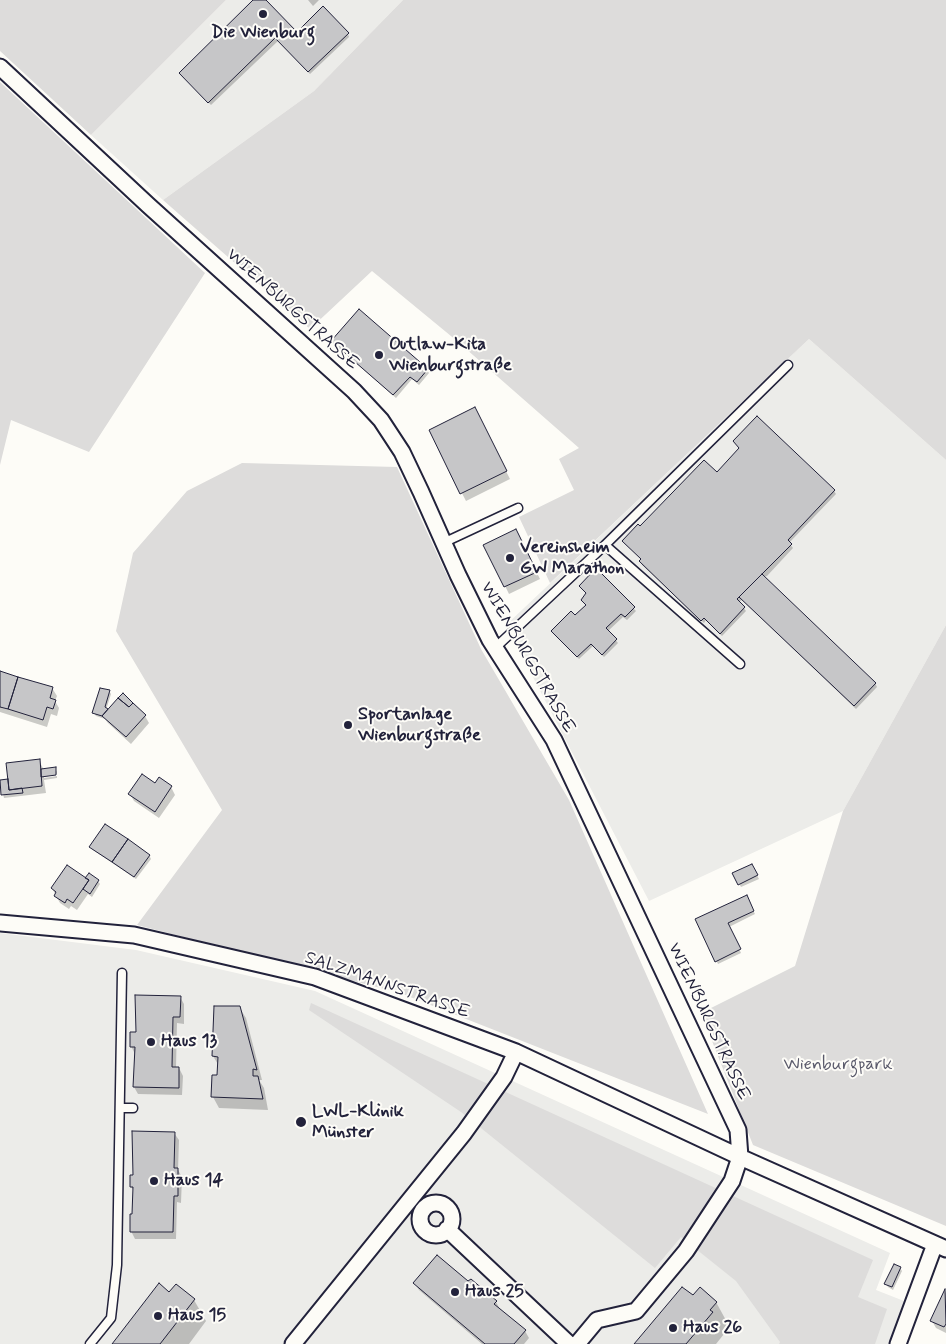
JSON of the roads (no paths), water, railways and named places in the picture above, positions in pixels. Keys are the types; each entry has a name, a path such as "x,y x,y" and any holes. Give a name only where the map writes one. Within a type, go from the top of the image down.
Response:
{"street":[{"name":"WIENBURGSTRASSE","path":"0,67 354,391 381,420 402,452 478,618 554,740 738,1130 740,1158"},
{"name":"SALZMANNSTRASSE","path":"0,923 134,935 315,977 516,1052 740,1158"},
{"path":"293,1344 464,1133 504,1077 516,1052"},
{"path":"577,1344 597,1320 636,1311 690,1244 732,1181 740,1158 940,1247 898,1344"},
{"path":"411,1198 424,1208"},
{"path":"435,1203 445,1206 451,1214 450,1225 447,1229 439,1234 433,1234 425,1230 420,1220 420,1215 424,1208 435,1203"},
{"path":"447,1229 569,1344"}],"lane":[{"path":"495,648 605,545 788,365"},
{"path":"443,543 518,508"},
{"path":"605,545 740,664"},
{"path":"90,1344 111,1318 117,1265 122,973"},
{"path":"120,1108 133,1108"}],"place":[{"name":"Die Wienburg","path":"263,14"},
{"name":"Outlaw-Kita Wienburgstraße","path":"379,355"},
{"name":"Vereinsheim GW Marathon","path":"510,558"},
{"name":"Sportanlage Wienburgstraße","path":"348,725"},
{"name":"Haus 13","path":"151,1042"},
{"name":"LWL-Klinik Münster","path":"301,1122"},
{"name":"Haus 14","path":"154,1181"},
{"name":"Haus 25","path":"455,1292"},
{"name":"Haus 15","path":"158,1316"},
{"name":"Haus 26","path":"673,1328"}],"park label":[{"name":"Wienburgpark","path":"838,1065"}]}
